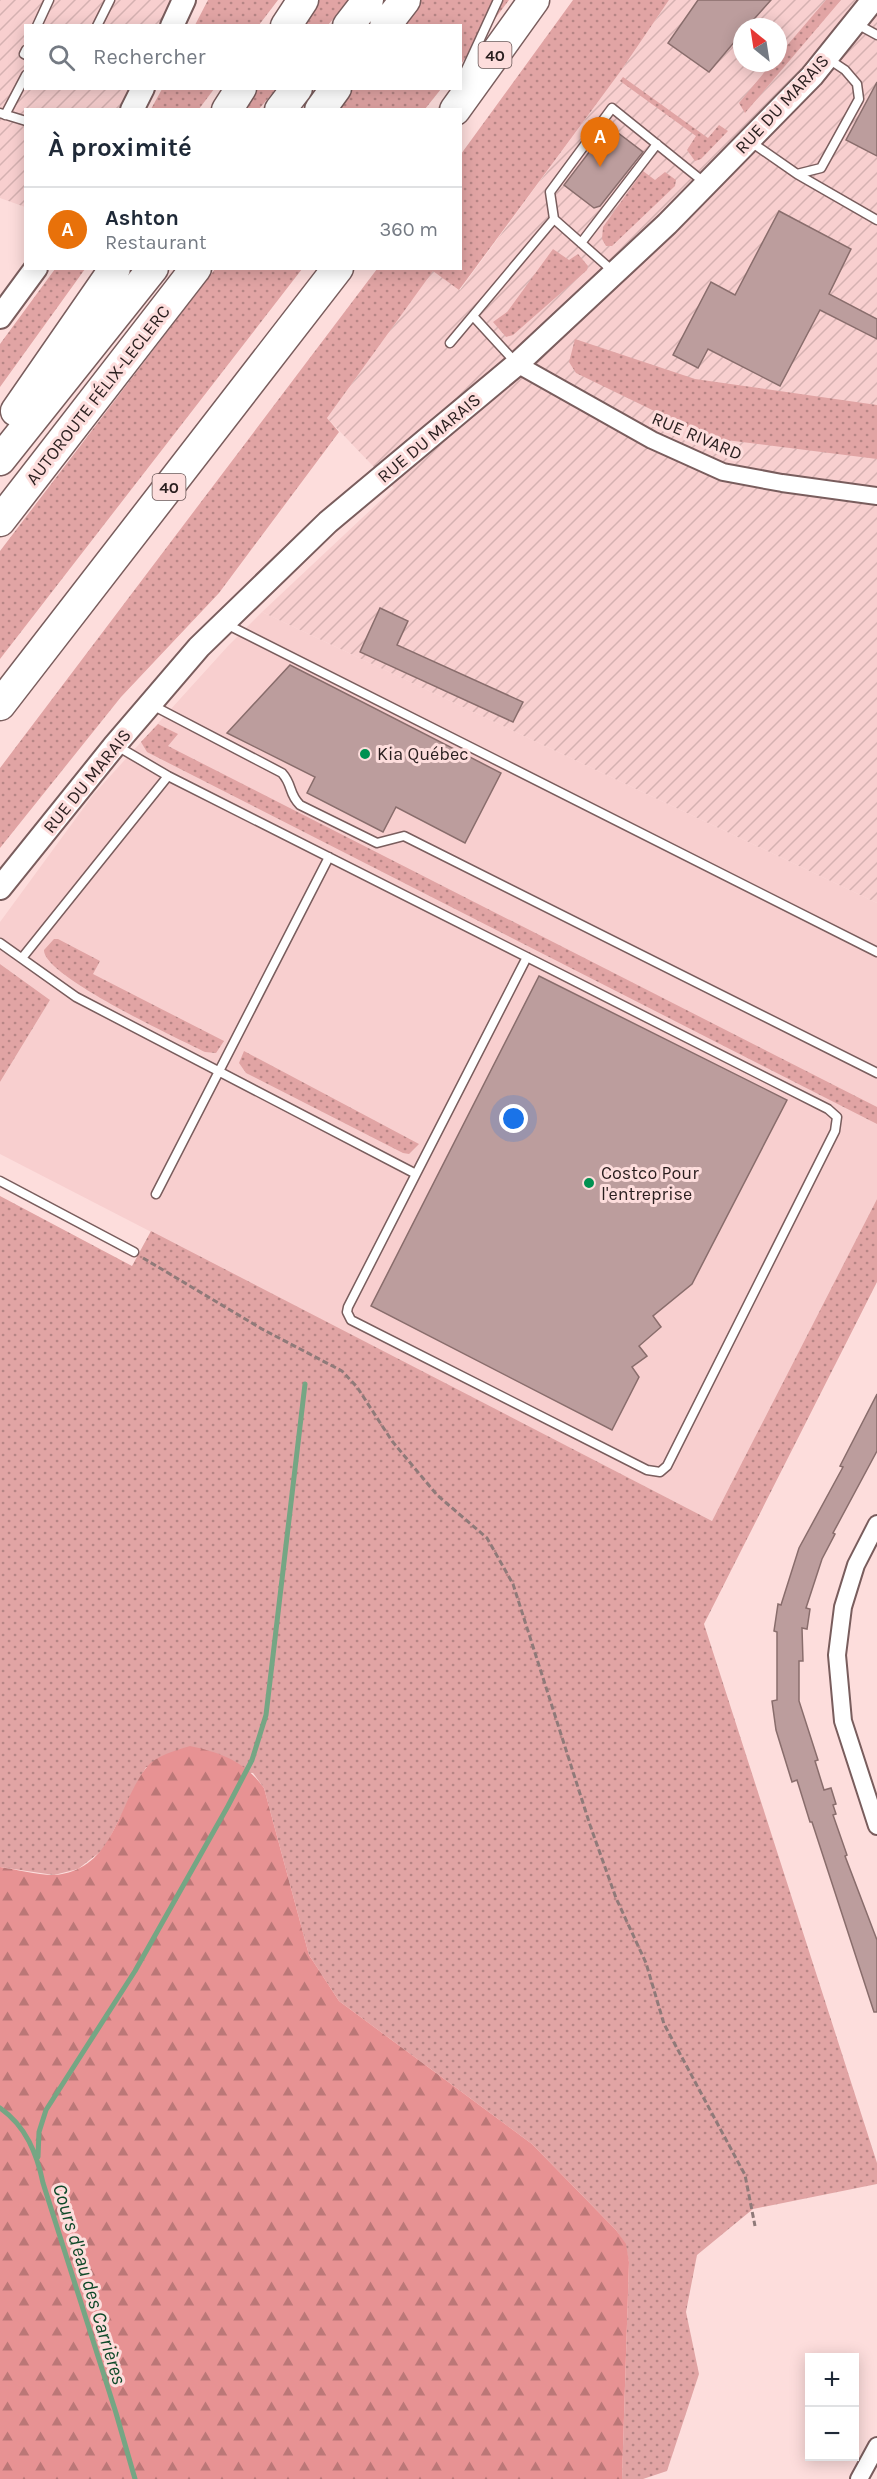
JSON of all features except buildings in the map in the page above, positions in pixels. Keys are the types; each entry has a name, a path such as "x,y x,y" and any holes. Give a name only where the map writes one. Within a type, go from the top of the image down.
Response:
{"highway":[{"path":"287,24 303,0"},
{"path":"350,24 368,0"},
{"path":"387,24 405,0"},
{"name":"40","path":"456,108 534,0"},
{"path":"228,108 241,90"},
{"path":"282,108 295,90"},
{"path":"321,108 335,90"},
{"path":"0,433 115,270"},
{"path":"0,460 151,270"},
{"name":"AUTOROUTE FÉLIX-LECLERC","path":"0,521 194,270"},
{"name":"40","path":"0,705 336,270"}],"street":[{"path":"173,24 184,0"},
{"name":"RUE DU MARAIS","path":"0,888 115,745 199,647 328,522 517,364 615,273 812,76 873,0"},
{"path":"133,108 141,90"},
{"path":"0,317 35,270"},
{"name":"RUE RIVARD","path":"517,364 652,440 723,472 877,496"},
{"path":"877,1524 856,1565 843,1607 837,1655 843,1720 877,1826"},
{"path":"859,2479 877,2446"}],"lane":[{"path":"38,24 49,0"},
{"path":"98,24 111,0"},
{"path":"462,78 498,0"},
{"path":"855,23 877,35"},
{"path":"797,174 821,168 859,99 857,84 845,70 826,58"},
{"path":"24,78 3,114 24,120"},
{"path":"449,108 457,90"},
{"path":"615,273 554,219 550,192 612,108 706,184"},
{"path":"748,141 797,174 877,220"},
{"path":"581,243 657,144"},
{"path":"450,343 554,219"},
{"path":"473,316 517,364"},
{"path":"223,623 877,952"},
{"path":"150,704 282,773 289,780 292,797 300,805 377,843 404,836 877,1073"},
{"path":"115,745 168,776 329,857 828,1109 837,1117 835,1131 664,1470 653,1472 647,1470 351,1320 347,1312 527,957"},
{"path":"22,958 168,776"},
{"path":"156,1194 329,857"},
{"path":"0,943 76,997 416,1174"},
{"path":"0,1181 134,1252"}],"path":[{"path":"134,1252 262,1329 342,1371 357,1387 392,1441 437,1495 487,1538 513,1584 590,1825 616,1898 646,1963 664,2024 745,2175 755,2226"}],"shaded area":[{"path":"0,0 185,0 173,24 24,24 24,90 142,90 133,108 24,108 24,207 0,198"},
{"path":"208,0 278,0 260,24 196,24"},
{"path":"319,0 349,0 329,24 301,24"},
{"path":"420,0 509,0 462,63 462,24 402,24"},
{"path":"573,0 669,0 620,72 459,290 433,271 327,418 339,432 219,593 121,697 0,848 0,768 376,270 462,270 462,153"},
{"path":"669,0 877,0 877,903 262,612 394,488 327,418 433,270 460,290 620,72"},
{"path":"826,0 841,0 787,64 787,46"},
{"path":"765,72 780,72 745,113 739,103"},
{"path":"623,77 708,138 719,125 728,131 701,159 695,161 687,150 696,136 620,81"},
{"path":"161,90 213,90 200,108 152,108"},
{"path":"254,90 275,90 260,108 241,108"},
{"path":"352,90 440,90 426,108 339,108"},
{"path":"643,171 655,180 665,172 676,180 675,186 612,246 606,246 602,239 603,227"},
{"path":"553,249 569,260 578,254 588,266 587,270 513,335 506,337 493,322 507,312"},
{"path":"54,270 84,270 0,387 0,344"},
{"path":"214,270 301,270 0,659 0,551"},
{"path":"575,339 695,379 877,405 877,459 710,438 576,373 569,362"},
{"path":"262,612 877,903 877,1199 712,1521 0,1154 0,1082 50,1000 0,964 0,922 93,795 228,646"},
{"path":"158,724 178,734 168,746 877,1107 877,1124 147,752 141,742"},
{"path":"54,939 100,961 93,974 224,1041 216,1053 205,1052 114,1006 65,975 50,961 44,950"},
{"path":"0,964 50,1000 0,1082"},
{"path":"244,1051 419,1144 409,1154 403,1153 246,1073 239,1063"},
{"path":"0,1196 132,1266 151,1231 712,1521 877,1199 877,1282 704,1624 877,2163 877,2184 753,2209 697,2255 686,2312 699,2374 667,2471 643,2479 622,2479 629,2262 625,2244 616,2230 532,2144 339,2001 309,1955 264,1788 253,1773 146,1767 104,1849 78,1869 54,1875 0,1867"}],"green space":[{"path":"190,1746 222,1755 240,1765 249,1771 264,1788 309,1955 339,2001 532,2144 616,2230 626,2244 629,2262 622,2479 0,2479 0,1867 55,1875 75,1871 90,1862 112,1834 136,1783 146,1768 160,1757"}],"waterway":[{"path":"38,2157 39,2132 46,2110 135,1971 252,1760 266,1715 305,1384"},
{"name":"Cours d'eau des Carrières","path":"0,2108 17,2123 34,2151 135,2479"}],"place":[{"name":"Ashton","path":"600,167"},
{"name":"Kia Québec","path":"365,754"},
{"name":"Costco Pour l'entreprise","path":"589,1183"}]}
